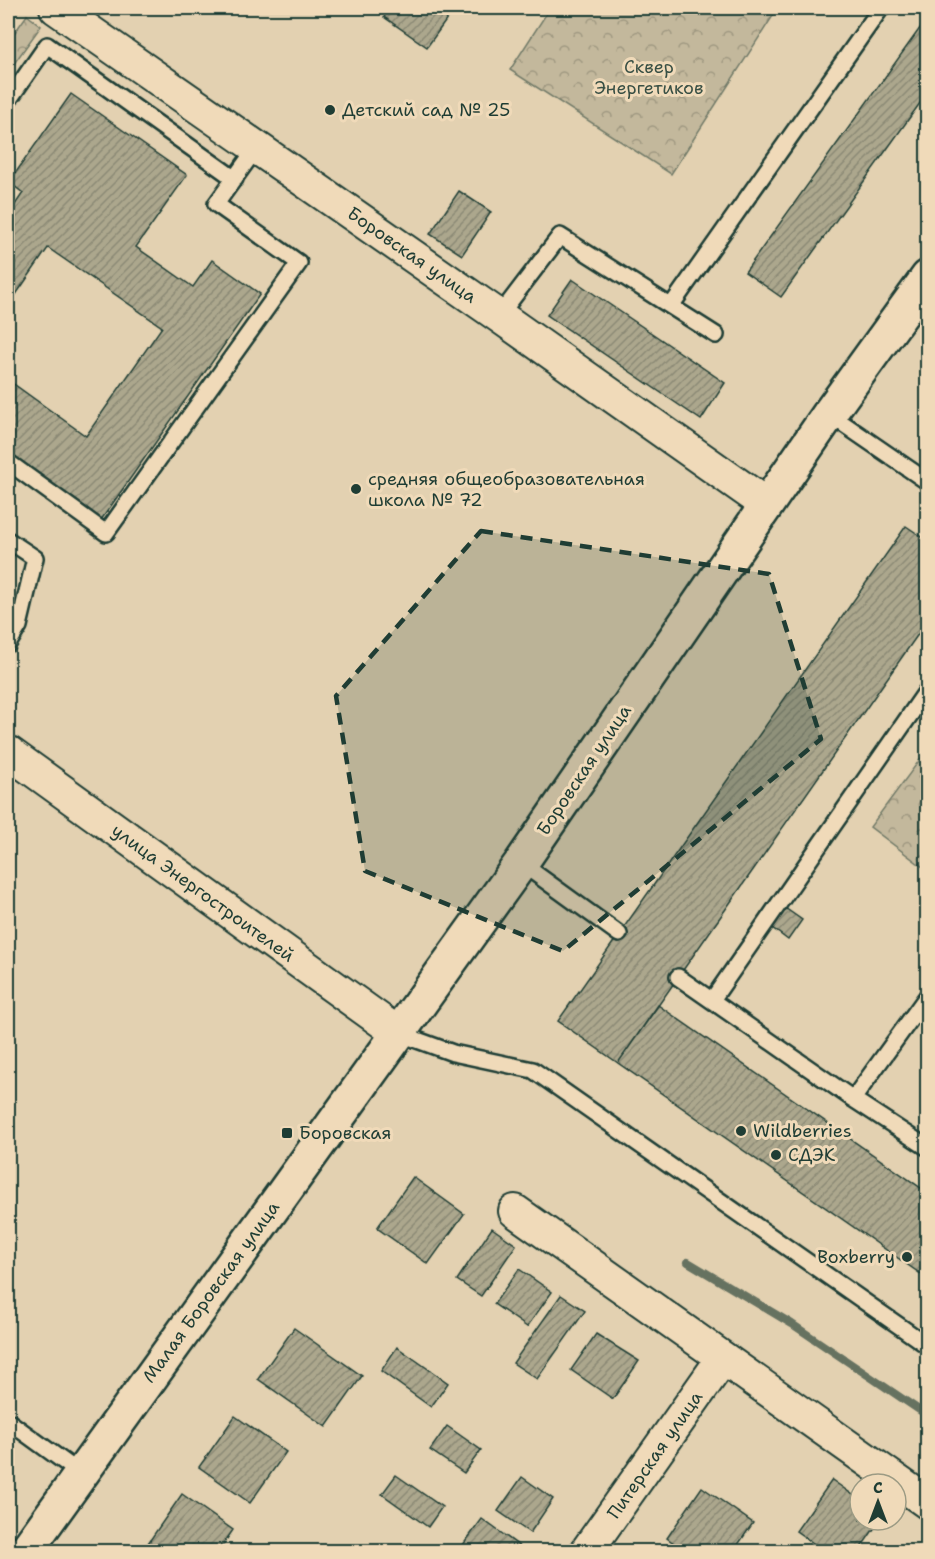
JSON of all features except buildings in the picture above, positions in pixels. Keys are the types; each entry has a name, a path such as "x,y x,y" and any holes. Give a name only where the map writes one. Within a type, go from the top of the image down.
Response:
{"street":[{"name":"Боровская улица","path":"67,11 767,505"},
{"name":"Боровская улица","path":"398,1033 520,863 829,414 927,277"},
{"name":"улица Энергостроителей","path":"8,752 398,1033"},
{"name":"Малая Боровская улица","path":"25,1551 398,1033"},
{"path":"516,1211 927,1503"},
{"name":"Питерская улица","path":"586,1551 723,1358"}],"lane":[{"path":"671,306 881,8"},
{"path":"8,101 48,45 235,179"},
{"path":"8,462 106,532 299,263 216,204 257,147"},
{"path":"499,316 560,236 716,335"},
{"path":"829,414 927,482"},
{"path":"8,540 35,558 19,626 8,644"},
{"path":"712,1000 927,689"},
{"path":"520,863 619,934"},
{"path":"678,977 927,1148"},
{"path":"854,1099 927,995"},
{"path":"398,1033 453,1053 533,1070 927,1346"},
{"path":"8,1421 81,1474"}],"highlighted area":[{"path":"481,531 769,574 821,739 563,951 365,871 336,696"}],"green space":[{"name":"Сквер Энергетиков","path":"550,8 778,8 671,174 510,70"},
{"path":"27,15 41,26 8,72 8,42"},
{"path":"927,750 927,870 870,827"}],"waterway":[{"path":"688,1262 792,1324 928,1416"}],"place":[{"name":"Детский сад № 25","path":"330,110"},
{"name":"средняя общеобразовательная школа № 72","path":"356,489"},
{"name":"Wildberries","path":"741,1131"},
{"name":"Боровская","path":"287,1133"},
{"name":"СДЭК","path":"776,1155"},
{"name":"Boxberry","path":"907,1257"}]}
